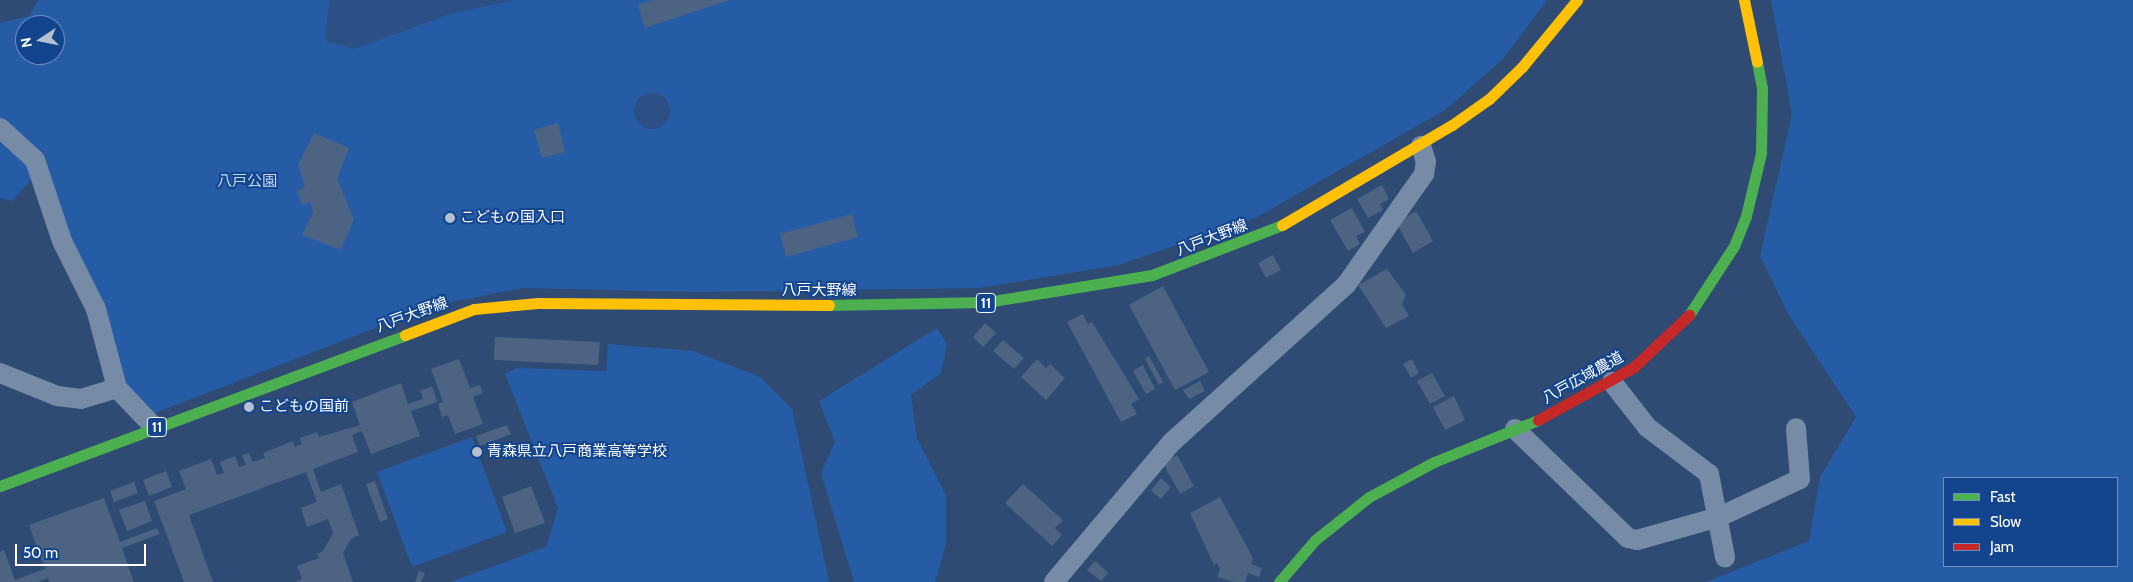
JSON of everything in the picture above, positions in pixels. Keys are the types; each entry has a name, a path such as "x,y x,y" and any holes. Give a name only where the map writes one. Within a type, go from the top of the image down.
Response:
{"main road":[{"name":"八戸大野線","path":"0,486 450,316 501,305 987,302 1152,275 1222,252 1273,230 1421,146 1489,99 1547,40 1577,0"},
{"name":"八戸広域農道","path":"1279,582 1315,540 1369,497 1434,462 1514,429 1612,382 1686,320 1722,268 1746,216 1760,160 1764,116 1755,45 1744,0"}],"street":[{"path":"0,128 35,160 62,241 96,309 117,388 155,428"},
{"path":"1054,582 1172,442 1346,285 1424,174 1426,162 1421,146"},
{"path":"0,373 57,396 81,399 117,388"},
{"path":"1612,382 1647,427 1709,474 1719,516 1725,557"},
{"path":"1514,429 1628,538 1666,533 1719,516 1800,480 1796,428"}],"green space":[{"name":"八戸公園","path":"38,0 1547,0 1503,59 1445,110 1257,217 1119,265 979,288 698,292 521,288 433,306 152,414 124,380 106,308 57,208 46,163 12,201 0,198 0,23 15,19 15,65 65,65 65,15 30,15"},
{"path":"1771,0 2133,0 2133,582 1706,582 1809,541 1820,477 1856,417 1787,312 1760,256 1792,114"},
{"path":"937,328 947,344 941,373 911,395 917,439 946,495 946,544 935,582 854,582 821,473 835,442 819,401"},
{"path":"608,344 693,351 760,377 792,409 829,582 450,582 546,547 558,508 505,374 517,368 606,371"},
{"path":"472,437 507,532 412,567 377,472"}],"shaded area":[{"path":"329,0 515,0 450,14 355,49 325,41"},
{"path":"652,93 659,94 665,98 669,104 669,118 665,124 659,128 652,129 645,128 639,124 635,118 634,111 635,104 639,98 645,94"}],"building":[{"path":"652,0 730,0 645,28 638,5"},
{"path":"558,123 565,152 542,158 534,130"},
{"path":"314,133 349,148 337,179 354,219 341,250 302,235 313,212 310,202 302,205 297,191 305,187 298,165"},
{"path":"1382,185 1389,199 1380,204 1383,210 1368,218 1357,199"},
{"path":"1352,208 1365,232 1356,236 1360,244 1348,251 1330,220"},
{"path":"1416,211 1433,241 1413,253 1396,223"},
{"path":"852,214 858,237 786,257 780,234"},
{"path":"1273,255 1281,270 1266,278 1258,263"},
{"path":"1387,269 1406,295 1402,304 1409,316 1386,328 1358,285"},
{"path":"1163,286 1209,372 1175,390 1129,305"},
{"path":"1083,314 1088,324 1092,322 1139,399 1131,404 1137,414 1121,422 1067,322"},
{"path":"985,323 996,333 983,347 973,337"},
{"path":"495,337 600,342 598,365 494,360"},
{"path":"1003,340 1024,358 1014,369 993,351"},
{"path":"1149,356 1163,382 1159,385 1145,359"},
{"path":"459,359 470,388 480,385 483,393 473,397 483,424 455,434 448,415 442,417 438,404 443,402 431,369"},
{"path":"1037,359 1046,368 1050,364 1065,378 1046,400 1021,377"},
{"path":"1412,359 1419,373 1411,378 1403,364"},
{"path":"1143,365 1155,389 1146,394 1133,371"},
{"path":"1432,373 1445,396 1430,404 1417,381"},
{"path":"1200,381 1205,391 1189,399 1183,390"},
{"path":"401,383 408,404 423,399 420,391 432,386 437,402 411,411 420,436 371,454 362,431 352,435 358,452 313,469 321,492 341,484 359,535 351,539 343,553 353,582 295,582 302,579 297,566 319,558 317,554 323,551 333,533 328,519 307,527 301,508 317,502 306,472 189,515 213,582 184,582 154,501 186,489 179,471 211,459 217,475 224,473 220,462 235,456 239,467 246,465 242,455 249,453 252,462 265,458 263,453 293,441 295,447 302,444 300,438 317,432 319,437 360,425 352,402"},
{"path":"1454,396 1465,420 1445,430 1433,407"},
{"path":"507,425 511,434 480,446 476,436"},
{"path":"1177,455 1194,486 1180,494 1163,463"},
{"path":"166,471 172,487 149,496 143,480"},
{"path":"1161,478 1171,487 1161,499 1151,491"},
{"path":"375,481 388,519 380,522 366,484"},
{"path":"134,482 138,493 114,502 110,491"},
{"path":"1023,484 1063,520 1055,528 1062,535 1052,546 1005,503"},
{"path":"531,486 545,523 515,533 502,497"},
{"path":"1220,497 1253,558 1251,564 1262,568 1259,577 1248,573 1245,582 1234,582 1217,577 1220,569 1217,563 1214,565 1190,513"},
{"path":"104,498 120,542 157,528 160,534 122,548 134,582 50,582 48,578 38,582 0,582 0,552 4,550 15,580 45,569 29,525"},
{"path":"145,501 152,521 127,531 119,510"},
{"path":"1095,561 1108,573 1101,581 1087,570"},
{"path":"419,571 425,573 421,582 415,582"}],"traffic: fast":[{"path":"1689,315 1734,246 1746,216 1761,153 1762,88 1757,62"},
{"path":"829,305 987,302 1152,275 1282,225"},
{"path":"0,486 405,335"},
{"path":"1279,582 1315,540 1369,497 1434,462 1538,420"}],"traffic: slow":[{"path":"1282,225 1452,125 1489,99 1522,67 1577,0"},
{"path":"1744,0 1757,62"},
{"path":"405,335 474,309 538,303 829,305"}],"traffic: jam":[{"path":"1538,420 1634,367 1689,315"}],"place":[{"name":"こどもの国入口","path":"450,218"},
{"name":"こどもの国前","path":"249,407"},
{"name":"青森県立八戸商業高等学校","path":"477,452"}]}
